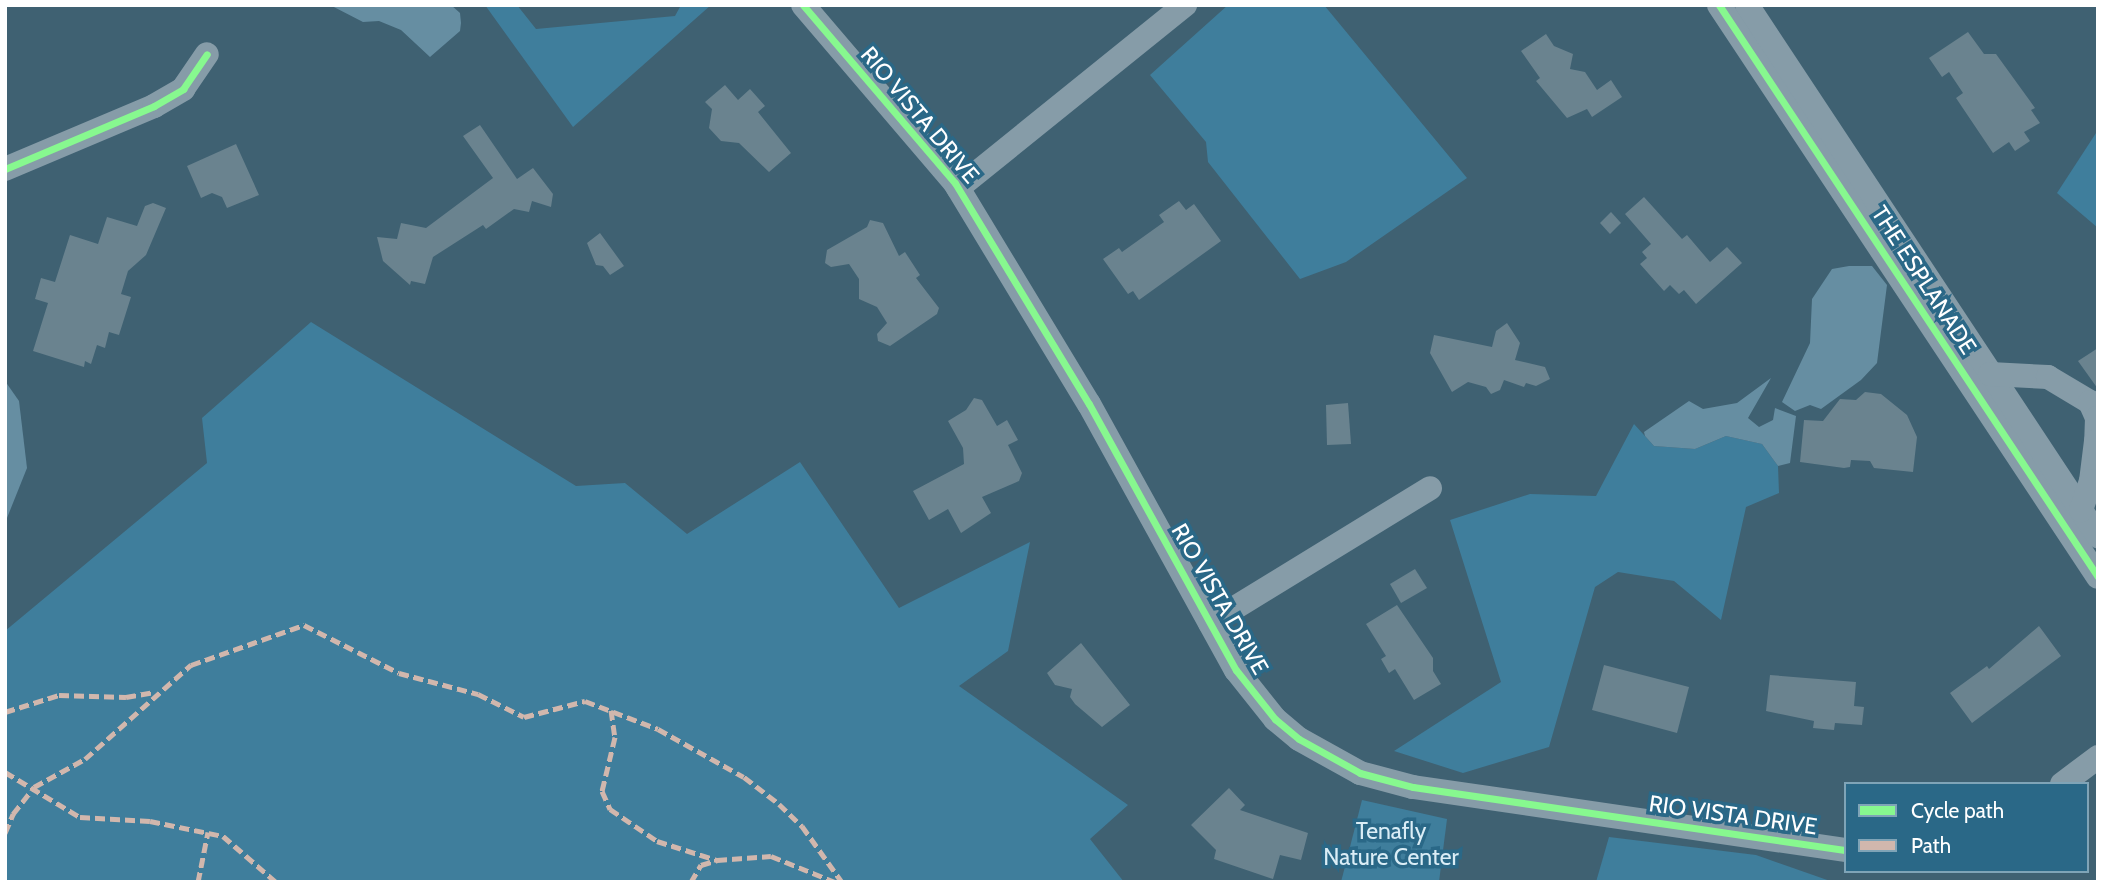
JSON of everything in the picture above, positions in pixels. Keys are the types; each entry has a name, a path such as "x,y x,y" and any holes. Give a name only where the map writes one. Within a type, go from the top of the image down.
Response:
{"street":[{"name":"RIO VISTA DRIVE","path":"803,5 958,188 1088,404 1236,670 1275,719 1328,758 1360,773 1413,788 1844,850"},
{"path":"958,188 1185,5"},
{"name":"THE ESPLANADE","path":"1719,5 1831,153 1990,374 2009,424 2081,510 2098,536"},
{"name":"THE ESPLANADE","path":"1747,5 1831,153 2009,424 2098,577"},
{"path":"5,169 124,122 183,89 207,54"},
{"path":"1990,374 2048,377 2090,402 2097,418 2096,441 2091,481 2081,510"},
{"path":"1210,623 1430,488"},
{"path":"2065,782 2098,757"}],"green space":[{"path":"485,5 517,5 536,29 675,16 681,5 711,5 573,127"},
{"path":"1228,5 1324,5 1467,178 1346,262 1300,279 1208,162 1206,142 1150,75"},
{"path":"2098,130 2098,228 2057,193"},
{"path":"311,322 576,486 625,483 687,534 800,462 899,608 1030,542 1008,651 959,686 1128,805 1090,839 1124,882 5,882 5,631 207,463 202,418"},
{"path":"1634,424 1654,446 1695,449 1726,436 1762,444 1778,466 1779,493 1746,507 1721,620 1674,581 1618,572 1595,587 1549,747 1463,773 1394,751 1501,682 1450,520 1530,494 1596,496"},
{"name":"Tenafly Nature Center","path":"1362,800 1447,819 1439,882 1341,882"},
{"path":"1609,837 1756,855 1833,882 1596,882"}],"shaded area":[{"path":"330,5 451,5 460,13 460,31 430,57 401,30 379,21 363,22"},
{"path":"1872,266 1887,285 1877,363 1861,380 1821,409 1810,405 1795,411 1782,402 1810,343 1812,299 1832,269"},
{"path":"1771,378 1748,418 1759,427 1773,420 1775,408 1796,416 1790,463 1778,466 1762,444 1726,436 1695,449 1654,446 1645,436 1644,432 1689,401 1703,409 1737,403"},
{"path":"5,381 19,401 27,468 5,523"}],"building":[{"path":"1968,32 1984,54 1996,54 2035,108 2031,110 2040,123 2024,132 2030,141 2015,151 2009,142 1993,153 1956,98 1963,93 1949,72 1942,77 1929,58"},
{"path":"1546,34 1554,46 1573,54 1570,69 1585,72 1597,90 1611,80 1622,97 1592,117 1587,109 1567,118 1536,81 1540,78 1521,51"},
{"path":"725,85 738,100 750,89 765,106 758,112 791,153 769,172 739,143 721,141 709,128 712,109 705,102"},
{"path":"480,125 517,179 533,168 553,194 551,207 532,201 529,212 514,209 486,229 483,225 433,257 425,284 411,281 410,285 383,261 377,237 397,239 401,223 426,228 493,178 463,136"},
{"path":"236,144 259,195 227,208 222,197 212,193 201,198 187,166"},
{"path":"1644,197 1682,239 1687,235 1710,262 1727,247 1742,263 1696,304 1684,290 1679,294 1670,285 1664,291 1640,264 1647,258 1642,252 1651,244 1625,214"},
{"path":"1179,201 1186,210 1194,204 1221,241 1139,300 1133,291 1128,294 1103,259 1119,248 1122,252 1164,222 1159,215"},
{"path":"153,203 166,208 146,255 128,271 121,294 131,297 119,335 109,332 105,348 97,345 91,364 85,361 84,367 33,351 48,303 35,299 41,278 55,282 70,235 98,244 107,217 137,226 145,206"},
{"path":"1611,212 1621,223 1610,234 1600,223"},
{"path":"870,220 883,223 899,256 905,252 920,275 916,278 939,308 937,314 890,346 878,341 877,334 887,323 877,307 859,299 859,279 849,264 831,267 825,263 827,250 867,227"},
{"path":"600,233 624,266 610,275 603,266 596,265 587,243"},
{"path":"1507,323 1520,343 1515,360 1545,367 1550,379 1536,386 1526,383 1524,387 1504,380 1500,390 1491,394 1486,387 1468,382 1452,392 1430,353 1434,335 1492,347 1496,331"},
{"path":"2098,348 2098,389 2078,361"},
{"path":"1865,392 1881,394 1907,415 1917,437 1913,472 1874,468 1870,461 1851,460 1850,467 1844,468 1800,462 1804,420 1823,421 1840,399 1856,400"},
{"path":"974,398 982,400 997,426 1007,420 1018,440 1008,445 1022,473 1019,481 982,497 991,513 961,533 948,509 929,520 913,491 964,464 963,448 948,421 966,410"},
{"path":"1348,403 1351,444 1327,445 1326,405"},
{"path":"1415,569 1427,588 1401,603 1390,584"},
{"path":"1397,605 1433,658 1433,671 1441,684 1414,700 1395,669 1389,673 1381,659 1386,656 1366,624"},
{"path":"2039,626 2061,656 1972,723 1950,693 1987,666 1989,669"},
{"path":"1081,643 1130,705 1102,727 1075,704 1070,697 1072,689 1055,685 1047,673"},
{"path":"1604,665 1689,687 1677,733 1592,710"},
{"path":"1770,675 1856,682 1854,706 1864,707 1862,725 1835,723 1834,730 1813,728 1814,721 1766,711"},
{"path":"1229,788 1245,805 1240,810 1308,833 1301,860 1280,855 1273,879 1214,859 1216,850 1191,825"}],"marked path":[{"path":"5,833 13,814 34,787 85,759 191,665 304,625 399,673 478,694 524,717 585,701 658,729 744,777 779,804 802,826 842,882"},
{"path":"5,712 59,695 126,697 155,692"},
{"path":"611,710 615,737 602,791 610,809 657,841 717,860"},
{"path":"5,772 80,817 150,821 223,836 276,882"},
{"path":"198,882 208,832"},
{"path":"691,882 701,865 717,860 771,856 835,882"},
{"path":"990,882 1006,882"}],"cycle path":[{"path":"803,5 955,183 1089,404 1236,670 1275,719 1299,739 1360,773 1413,787 1844,850"},
{"path":"1719,5 2098,577"},
{"path":"5,169 154,106 183,89 207,54"}]}
